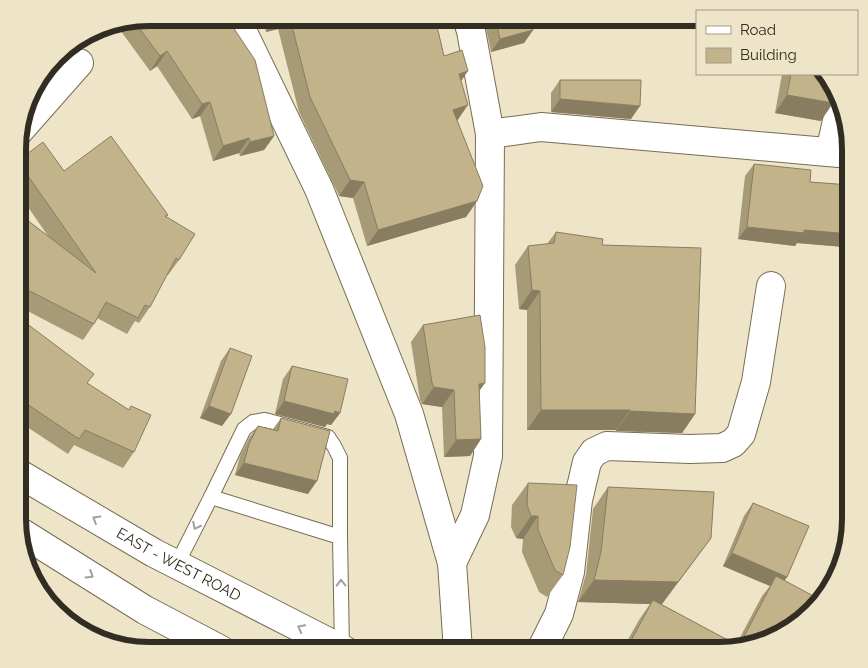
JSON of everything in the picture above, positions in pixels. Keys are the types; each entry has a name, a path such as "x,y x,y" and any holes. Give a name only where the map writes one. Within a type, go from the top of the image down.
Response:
{"street":[{"path":"240,27 319,189 409,414 452,563 457,642"},
{"path":"452,563 476,515 488,456 490,134 470,27"},
{"path":"30,119 79,63"},
{"path":"490,134 541,127 840,153 840,131"},
{"path":"545,642 559,614 570,572 578,500 587,462 594,452 607,446 690,449 722,448 733,444 740,434 756,382 771,286"},
{"name":"EAST - WEST ROAD","path":"27,478 154,553 326,641"},
{"path":"28,536 145,610 204,641"}],"lane":[{"path":"177,564 244,429 253,422 265,420 328,437 340,458 343,641"},
{"path":"210,497 340,537"}],"building":[{"path":"138,27 233,27 255,60 274,136 250,142 249,138 223,146 210,102 202,104 167,51 160,56"},
{"path":"292,27 437,27 444,56 462,50 468,71 459,74 468,105 453,110 483,186 477,201 378,230 364,182 350,180 310,97"},
{"path":"497,27 532,27 533,30 500,39"},
{"path":"791,75 817,75 832,103 787,95"},
{"path":"560,80 641,80 640,106 560,99"},
{"path":"111,136 168,215 165,216 195,234 179,260 176,258 150,307 145,305 138,318 106,302 94,324 26,289 26,219 96,273 26,173 26,155 43,142 64,171"},
{"path":"754,164 811,170 810,182 842,184 842,233 804,230 804,233 747,227"},
{"path":"556,232 603,239 602,245 701,248 695,414 630,410 541,410 540,291 532,290 528,246 554,243"},
{"path":"480,315 485,347 485,383 479,384 481,439 456,440 454,390 434,387 432,383 423,325"},
{"path":"26,323 94,374 87,383 129,410 131,406 151,415 134,452 85,430 79,439 27,404"},
{"path":"230,348 252,356 231,414 209,406"},
{"path":"292,366 348,379 340,413 335,411 334,414 284,401"},
{"path":"281,418 330,431 317,481 244,463 249,444 258,426 278,431"},
{"path":"528,483 577,485 570,547 563,575 555,570 538,530 538,516 531,516 527,505"},
{"path":"608,487 714,492 711,538 678,582 594,580 601,552"},
{"path":"753,503 809,526 787,577 732,553"},
{"path":"776,576 814,596 806,606 780,625 751,638 742,640"},
{"path":"653,600 730,641 630,642"}]}
